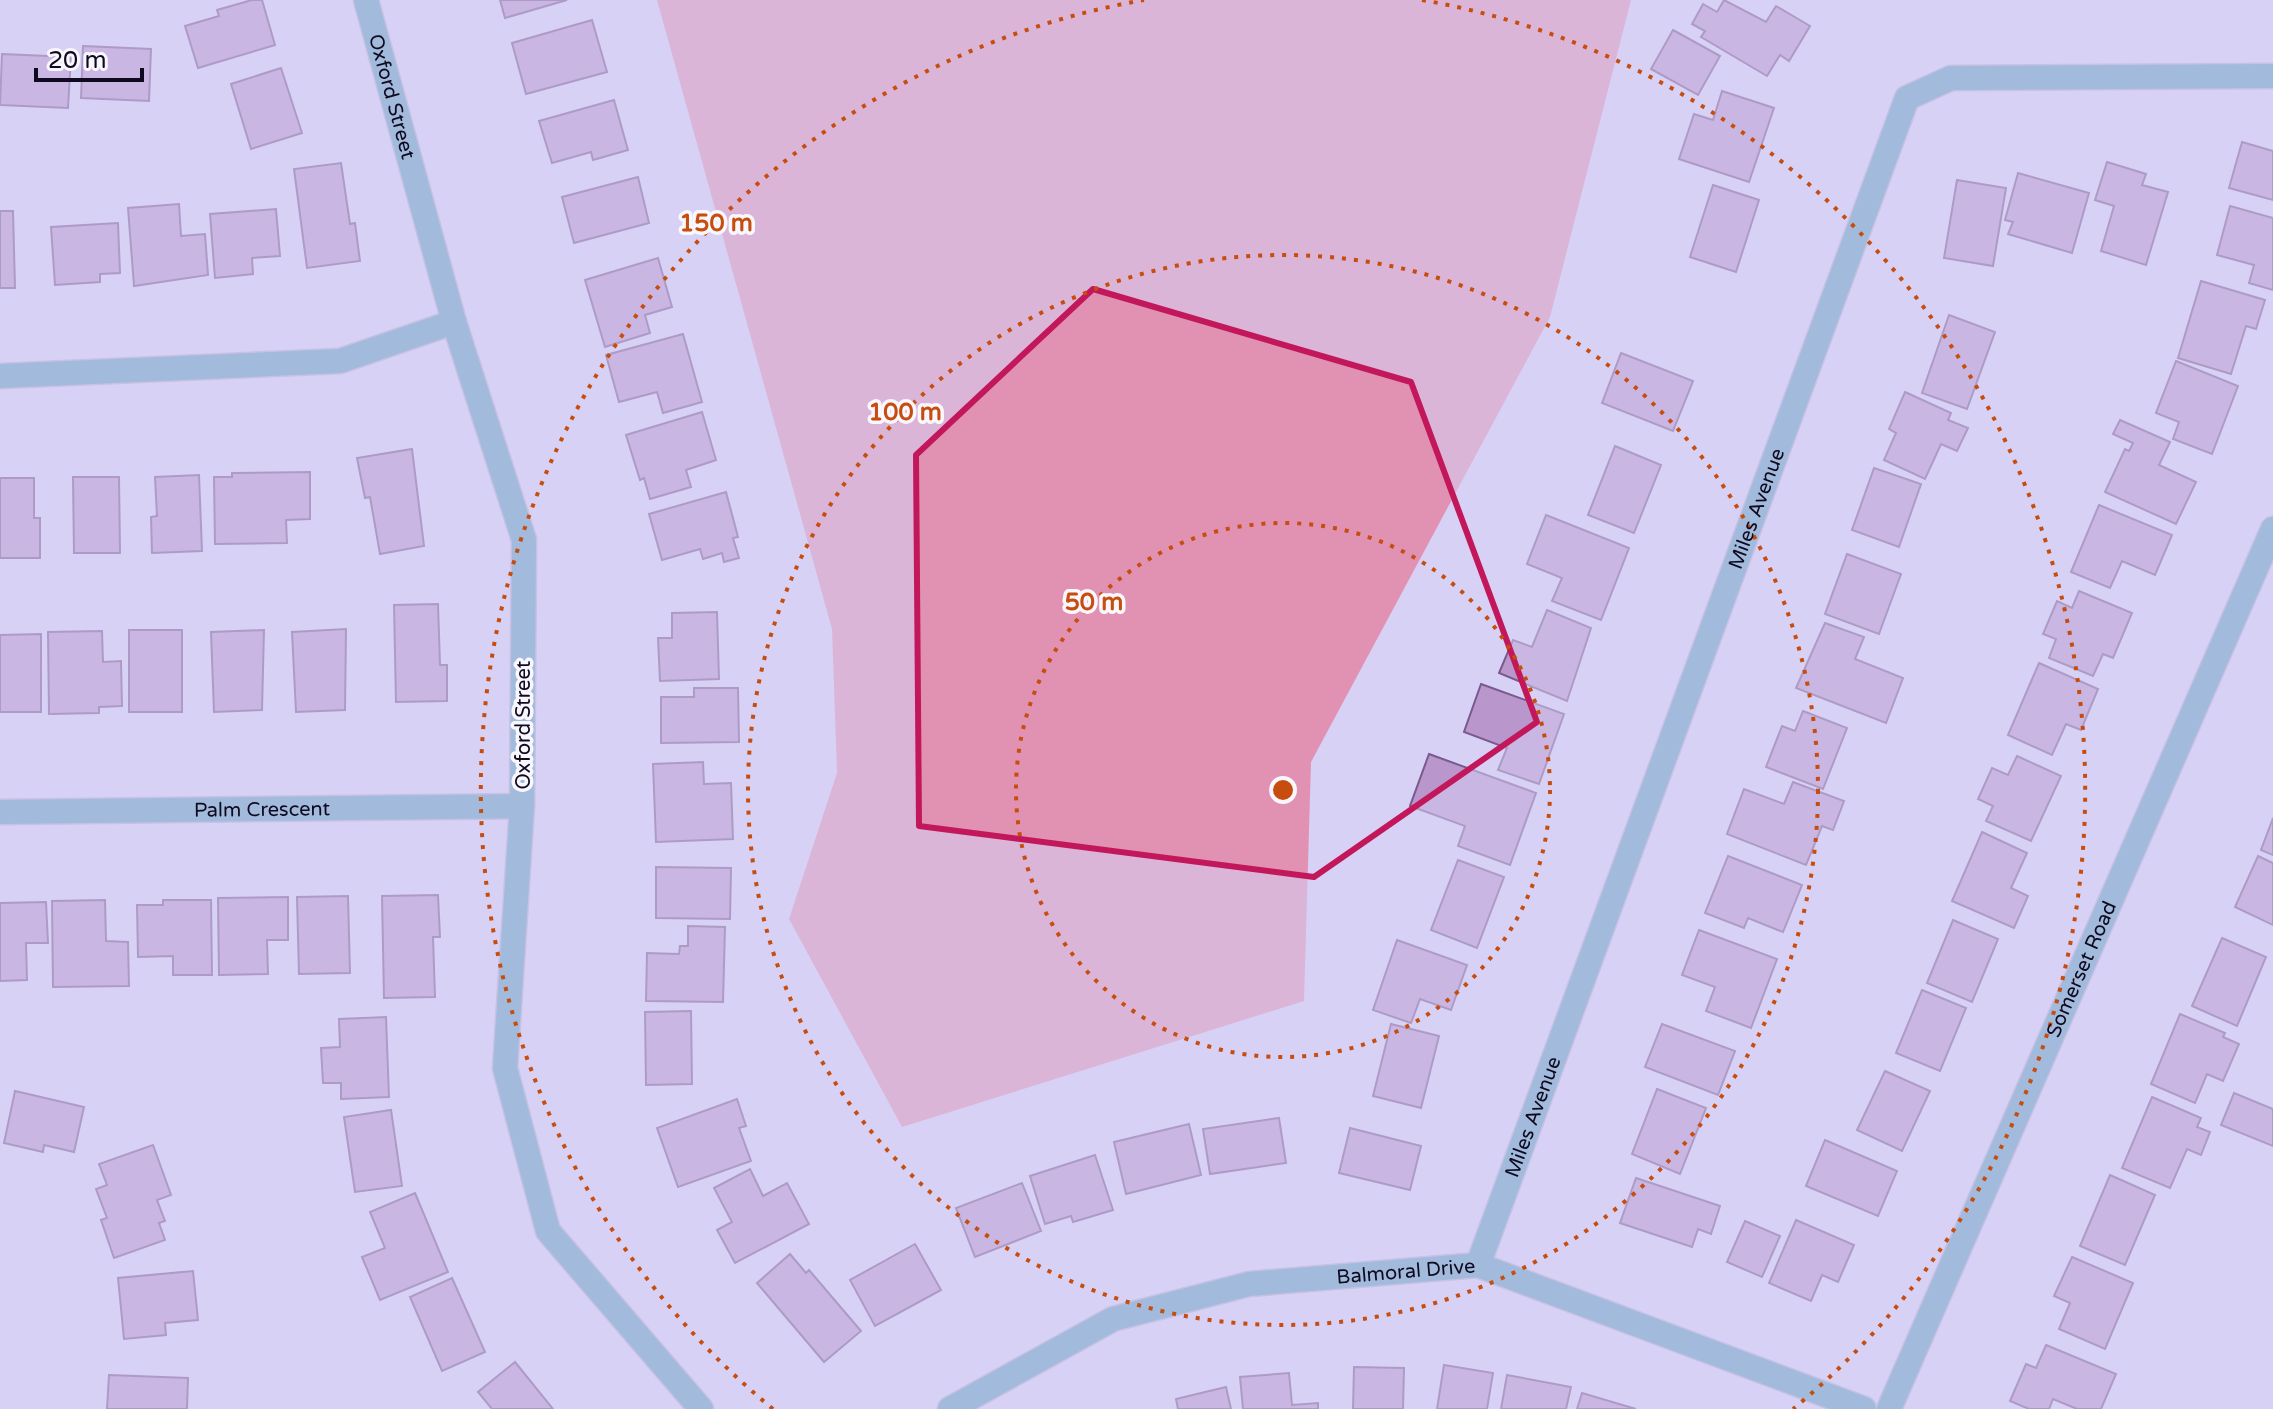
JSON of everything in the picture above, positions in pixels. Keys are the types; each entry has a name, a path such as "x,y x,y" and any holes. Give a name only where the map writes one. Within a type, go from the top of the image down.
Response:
{"street":[{"name":"Oxford Street","path":"366,0 454,322 524,540 522,806 505,1068 548,1231 701,1409"},
{"name":"Miles Avenue","path":"1478,1265 1907,98 1951,78 2273,76"},
{"path":"0,376 340,361 454,322"},
{"name":"Somerset Road","path":"1889,1409 2273,529"},
{"name":"Palm Crescent","path":"0,812 522,806"},
{"name":"Balmoral Drive","path":"950,1409 1113,1319 1249,1284 1478,1265 1864,1409"}],"highlighted area":[{"path":"1093,289 1411,382 1537,722 1314,877 919,826 916,455"}],"shaded area":[{"path":"657,0 1631,0 1550,317 1311,762 1304,1001 902,1127 789,919 837,773 832,629"}],"building":[{"path":"262,0 275,45 198,68 185,26 219,16 217,10"},
{"path":"500,0 567,0 505,18"},
{"path":"1724,0 1766,22 1776,6 1810,26 1789,61 1780,55 1767,76 1701,37 1705,31 1692,24 1703,4 1717,12"},
{"path":"592,20 607,72 526,94 512,43"},
{"path":"1673,30 1720,56 1698,95 1651,69"},
{"path":"83,46 151,49 149,101 81,98"},
{"path":"2,54 71,57 68,108 0,105"},
{"path":"281,68 302,133 251,149 231,84"},
{"path":"1722,91 1774,108 1749,182 1679,159 1694,114 1713,120"},
{"path":"614,100 628,150 593,160 591,152 552,163 539,121"},
{"path":"2242,142 2273,151 2273,200 2229,188"},
{"path":"2107,162 2146,174 2142,185 2168,192 2146,265 2101,251 2114,206 2095,200"},
{"path":"341,163 350,224 355,223 360,261 307,268 294,169"},
{"path":"2018,173 2089,193 2072,253 2008,234 2013,222 2005,220"},
{"path":"638,177 649,223 574,243 562,197"},
{"path":"1957,180 2006,188 1993,266 1944,258"},
{"path":"1713,185 1759,200 1736,272 1690,257"},
{"path":"179,204 181,236 205,234 208,275 134,286 128,208"},
{"path":"2230,206 2273,218 2273,290 2249,283 2254,265 2217,255"},
{"path":"276,209 280,256 252,258 253,274 215,278 210,214"},
{"path":"0,211 13,211 15,288 0,288"},
{"path":"118,223 120,273 100,274 100,282 55,285 51,227"},
{"path":"658,258 672,307 645,315 650,333 605,347 585,280"},
{"path":"2201,281 2265,300 2256,329 2246,326 2231,374 2178,358"},
{"path":"1949,315 1995,332 1967,409 1922,393"},
{"path":"683,334 702,402 663,413 657,392 619,402 606,355"},
{"path":"1621,353 1693,381 1673,431 1602,403"},
{"path":"2176,361 2238,386 2212,454 2173,439 2179,422 2156,413"},
{"path":"1905,392 1951,413 1948,420 1968,428 1957,451 1941,444 1925,479 1884,460 1896,433 1889,429"},
{"path":"702,412 716,460 686,470 691,487 650,499 644,478 640,480 626,435"},
{"path":"2120,420 2170,442 2159,465 2196,482 2176,524 2105,492 2125,449 2129,451 2133,443 2113,434"},
{"path":"1615,446 1661,465 1634,533 1588,515"},
{"path":"412,449 424,546 380,554 370,497 365,498 357,458"},
{"path":"1874,468 1921,484 1899,547 1852,530"},
{"path":"310,472 310,519 286,520 287,543 215,544 214,477 232,477 232,473"},
{"path":"199,475 202,551 152,553 151,517 157,516 155,477"},
{"path":"73,477 119,477 120,553 74,553"},
{"path":"0,478 34,478 34,518 40,518 40,558 0,558"},
{"path":"726,492 738,537 733,538 739,558 724,562 722,553 703,559 700,549 662,560 649,514"},
{"path":"2099,505 2172,535 2155,575 2122,561 2110,588 2071,572"},
{"path":"1546,515 1629,548 1601,620 1552,601 1562,578 1527,564"},
{"path":"1847,554 1901,574 1879,634 1825,614"},
{"path":"2079,591 2132,613 2113,658 2103,654 2093,676 2049,658 2056,639 2043,634 2057,601 2072,608"},
{"path":"438,604 440,665 447,665 447,701 396,702 394,605"},
{"path":"1547,610 1591,628 1567,701 1499,673 1513,640 1532,647"},
{"path":"717,612 719,679 660,681 658,638 672,638 672,613"},
{"path":"1825,623 1864,637 1855,659 1903,678 1886,723 1796,688"},
{"path":"346,629 345,710 296,712 292,632"},
{"path":"129,630 182,630 182,712 129,712"},
{"path":"264,630 262,710 214,712 211,632"},
{"path":"102,631 103,662 121,661 122,706 99,707 99,713 49,714 48,632"},
{"path":"41,634 41,712 0,712 0,635"},
{"path":"2039,663 2098,689 2081,730 2066,724 2052,755 2008,735"},
{"path":"1481,684 1564,714 1539,784 1498,770 1507,748 1464,732"},
{"path":"694,688 738,688 739,742 661,743 661,697 694,697"},
{"path":"1803,711 1847,728 1823,789 1766,767 1782,726 1795,731"},
{"path":"1429,754 1536,793 1510,865 1458,846 1465,826 1410,806"},
{"path":"2017,756 2061,776 2031,841 1986,821 1993,806 1978,799 1992,768 2008,775"},
{"path":"703,762 704,784 731,783 733,839 656,842 653,764"},
{"path":"1793,782 1844,801 1833,830 1822,826 1806,865 1727,834 1744,789 1784,804"},
{"path":"2273,818 2273,855 2261,850"},
{"path":"1982,832 2027,853 2011,888 2028,896 2014,928 1952,901"},
{"path":"1728,856 1802,885 1783,932 1748,918 1744,928 1705,913"},
{"path":"2258,856 2273,863 2273,925 2235,907"},
{"path":"1458,860 1504,877 1477,948 1431,930"},
{"path":"656,867 731,868 730,919 656,918"},
{"path":"438,895 440,937 433,937 435,997 384,998 382,896"},
{"path":"348,896 350,973 299,974 297,897"},
{"path":"288,897 288,940 267,940 268,974 219,975 218,898"},
{"path":"105,900 106,941 128,942 129,986 53,987 52,901"},
{"path":"163,900 211,900 212,975 173,975 173,956 138,957 137,905 163,905"},
{"path":"46,902 48,943 26,943 27,980 0,981 0,903"},
{"path":"1953,920 1998,939 1972,1002 1927,983"},
{"path":"688,926 725,927 723,1002 646,1001 647,953 679,954 680,946 688,946"},
{"path":"1699,930 1777,959 1751,1028 1706,1011 1715,987 1682,975"},
{"path":"2222,938 2266,957 2237,1026 2192,1006"},
{"path":"1397,940 1467,965 1451,1010 1420,999 1411,1023 1373,1010"},
{"path":"1922,990 1966,1008 1940,1071 1896,1053"},
{"path":"691,1011 692,1084 646,1085 645,1012"},
{"path":"2180,1014 2225,1033 2223,1037 2239,1044 2223,1081 2207,1074 2195,1103 2151,1084"},
{"path":"386,1017 389,1097 341,1099 341,1083 323,1083 321,1048 340,1047 339,1019"},
{"path":"1391,1024 1439,1036 1421,1108 1373,1096"},
{"path":"1662,1024 1735,1051 1718,1095 1645,1067"},
{"path":"1885,1071 1930,1091 1902,1151 1857,1130"},
{"path":"1657,1089 1706,1108 1680,1174 1632,1154"},
{"path":"15,1091 84,1107 74,1152 44,1145 43,1152 4,1143"},
{"path":"2234,1093 2273,1109 2273,1146 2221,1125"},
{"path":"2152,1097 2201,1118 2197,1127 2210,1132 2201,1155 2187,1149 2170,1188 2122,1168"},
{"path":"737,1099 746,1126 739,1128 751,1161 678,1187 657,1128"},
{"path":"391,1110 402,1186 355,1192 344,1117"},
{"path":"1279,1118 1286,1163 1210,1174 1203,1129"},
{"path":"1189,1124 1201,1175 1126,1194 1114,1142"},
{"path":"1350,1128 1421,1146 1410,1190 1339,1173"},
{"path":"1825,1140 1897,1171 1878,1216 1806,1186"},
{"path":"153,1145 171,1195 157,1200 165,1221 159,1223 165,1240 114,1258 101,1220 107,1218 96,1189 107,1185 99,1164"},
{"path":"1095,1155 1113,1210 1073,1222 1071,1216 1045,1224 1030,1176"},
{"path":"750,1169 763,1196 787,1183 809,1224 735,1263 717,1230 732,1222 714,1188"},
{"path":"2110,1175 2155,1195 2125,1265 2080,1246"},
{"path":"1636,1178 1720,1206 1711,1234 1698,1229 1692,1247 1620,1223"},
{"path":"1022,1183 1041,1231 975,1257 956,1208"},
{"path":"415,1193 448,1272 380,1300 362,1257 385,1248 370,1212"},
{"path":"1796,1220 1854,1245 1838,1282 1822,1275 1811,1301 1769,1283"},
{"path":"1745,1221 1780,1236 1762,1277 1727,1262"},
{"path":"915,1244 941,1290 875,1326 850,1280"},
{"path":"790,1254 806,1273 809,1270 861,1331 824,1362 757,1283"},
{"path":"2072,1257 2133,1283 2105,1349 2059,1329 2070,1303 2054,1296"},
{"path":"193,1271 198,1320 165,1323 166,1335 124,1339 118,1278"},
{"path":"452,1278 485,1352 442,1371 410,1297"},
{"path":"2046,1345 2116,1374 2101,1409 2077,1409 2053,1399 2049,1409 2029,1409 2010,1401 2026,1364 2036,1368"},
{"path":"515,1362 553,1409 492,1409 478,1392"},
{"path":"1444,1365 1493,1373 1487,1409 1437,1409"},
{"path":"1354,1367 1404,1368 1403,1409 1353,1409"},
{"path":"1289,1373 1292,1405 1318,1403 1318,1409 1243,1409 1240,1377"},
{"path":"109,1375 188,1378 187,1409 107,1409"},
{"path":"1507,1375 1571,1387 1566,1409 1501,1409"},
{"path":"1226,1387 1231,1409 1178,1409 1176,1399"},
{"path":"1582,1393 1636,1409 1577,1409"}]}
